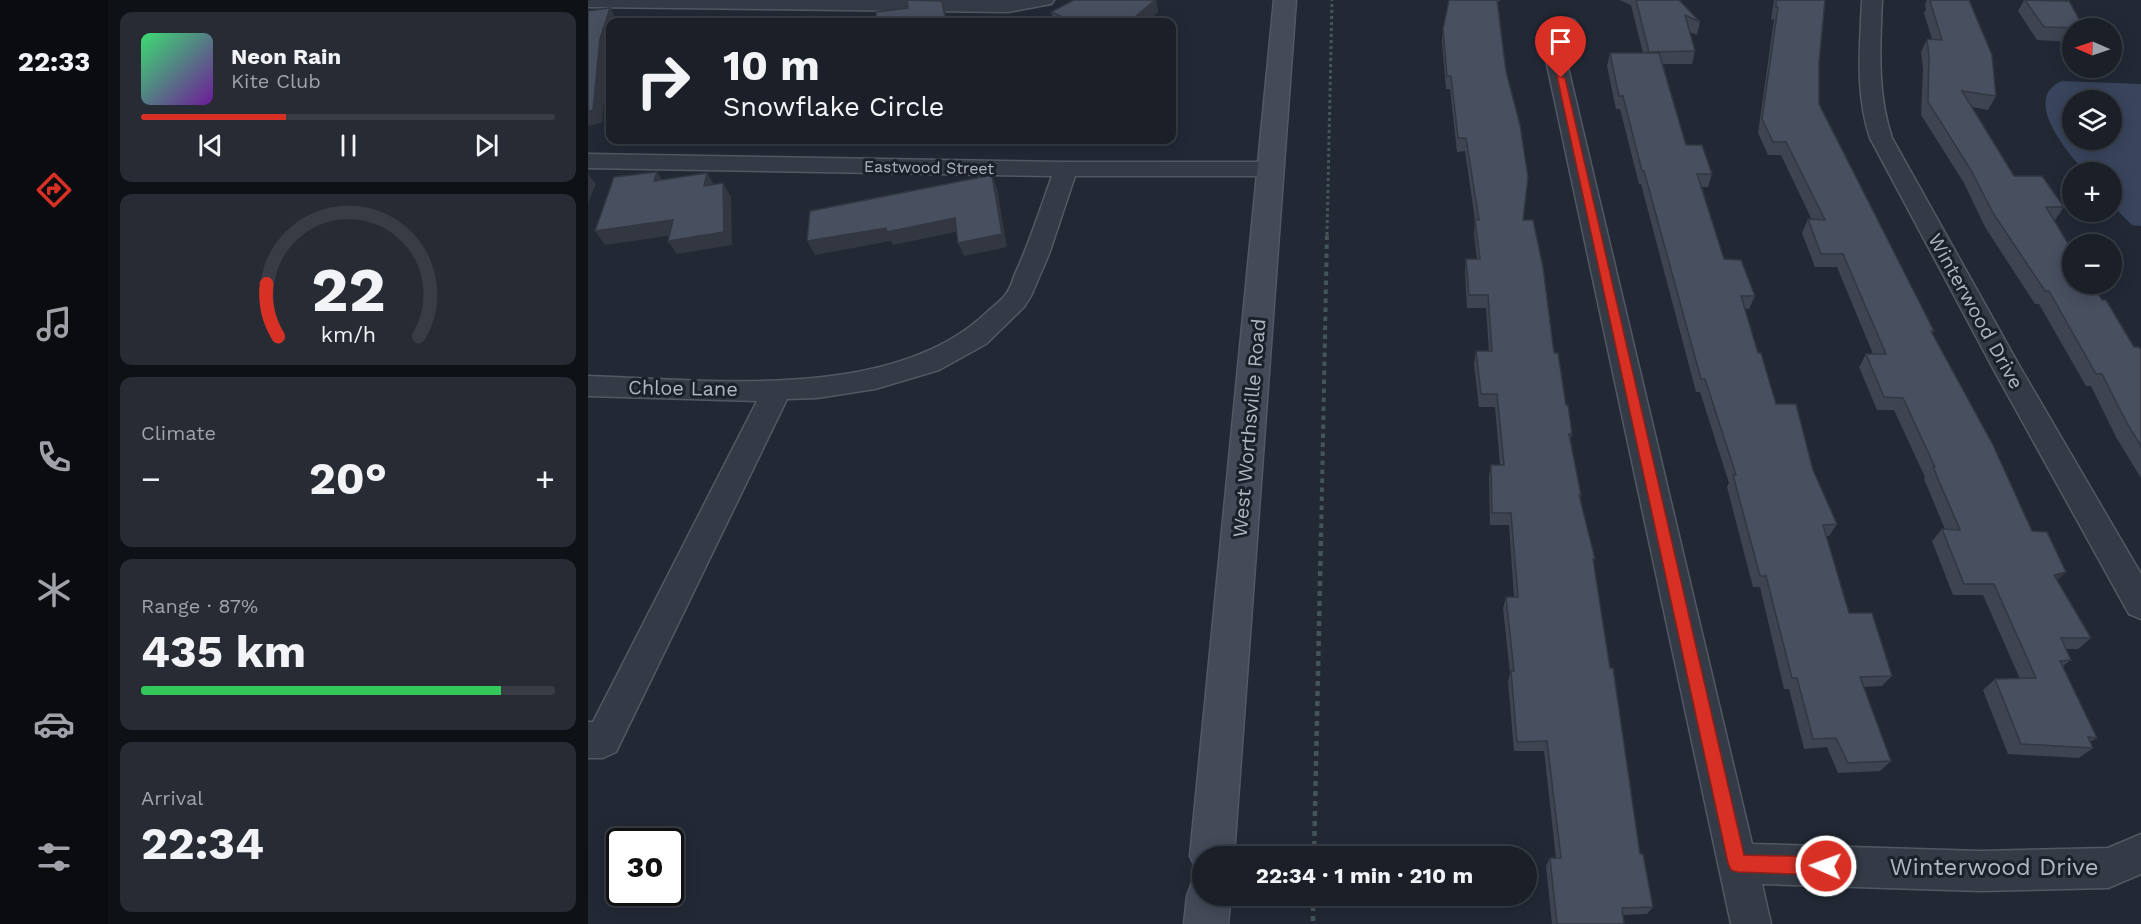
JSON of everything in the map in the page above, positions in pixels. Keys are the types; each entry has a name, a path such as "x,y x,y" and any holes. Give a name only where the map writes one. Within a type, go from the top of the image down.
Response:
{"main road":[{"name":"West Worthsville Road","path":"1213,846 1285,0"},
{"path":"1206,924 1208,906"}],"street":[{"path":"588,1 1008,6 1044,0"},
{"name":"Winterwood Drive","path":"1872,0 1873,119 1881,138 2009,372 2141,604"},
{"path":"1567,24 1555,54 1751,924"},
{"name":"Eastwood Street","path":"588,160 1066,169 1270,169"},
{"name":"Chloe Lane","path":"588,386 777,390 836,387 898,374 955,353 978,336 1016,300 1033,264 1066,169"},
{"path":"596,740 777,390"},
{"name":"Winterwood Drive","path":"1737,863 1980,872 2108,868 2141,854"}],"path":[{"path":"1314,846 1332,0"},
{"path":"1313,906 1313,924"}],"water":[{"path":"2062,81 2141,84 2141,226 2132,225 2122,215 2122,162 2076,162 2067,150 2122,150 2122,90 2062,90 2062,143 2051,125 2046,100 2050,89"}],"building":[{"path":"907,0 942,1 945,18 876,18 876,12 908,8"},
{"path":"1074,0 1155,0 1134,18 1064,18 1051,12"},
{"path":"1449,0 1497,0 1506,71 1520,125 1528,177 1523,220 1533,220 1543,267 1554,353 1558,353 1566,405 1568,405 1572,434 1569,434 1581,495 1579,495 1595,559 1593,559 1610,668 1613,668 1640,854 1643,854 1653,907 1622,908 1624,924 1557,924 1550,858 1561,858 1547,741 1517,742 1511,671 1514,671 1506,597 1518,597 1511,513 1492,513 1491,465 1504,465 1497,394 1481,394 1476,351 1492,351 1488,295 1469,295 1466,259 1480,259 1475,220 1479,220 1466,138 1458,138 1451,76 1447,76 1443,29"},
{"path":"1636,0 1679,0 1700,22 1685,15 1695,51 1649,52"},
{"path":"1776,0 1825,0 1819,63 1819,104 1934,331 1931,331 1993,445 2032,531 2047,532 2066,572 2054,575 2091,638 2061,638 2071,660 2060,661 2097,738 2088,737 2093,748 2021,744 1995,679 2036,678 1994,584 1964,584 1942,529 1960,530 1933,467 1935,467 1903,398 1884,397 1866,354 1886,354 1843,254 1821,254 1808,219 1825,220 1786,142 1773,142 1762,119 1778,7 1776,7"},
{"path":"1969,0 1992,55 1996,96 1962,91 2014,176 2042,176 2062,204 2062,207 2046,207 2062,234 2062,294 2098,294 2102,300 2106,300 2134,347 2139,347 2141,350 2141,446 2102,374 2096,374 2049,291 2045,291 1993,213 1971,170 1928,102 1927,39 1942,40 1930,1"},
{"path":"2025,0 2069,1 2078,18 2062,18 2062,27 2044,27"},
{"path":"610,8 600,39 593,110 588,111 588,11"},
{"path":"1610,53 1659,53 1686,145 1702,145 1712,174 1697,174 1724,259 1741,260 1755,296 1741,296 1776,404 1796,404 1813,470 1837,524 1823,525 1849,613 1872,613 1892,676 1860,677 1891,761 1848,763 1836,738 1813,739 1797,678 1792,678 1766,576 1760,576 1733,475 1736,475 1705,379 1701,379 1623,96 1619,96"},
{"path":"657,172 654,181 707,173 704,186 723,183 724,232 668,241 673,220 595,231 614,177"},
{"path":"992,175 1002,234 958,243 955,218 887,232 886,228 807,241 810,211"}],"route":[{"path":"1561,78 1737,863 1826,866"}]}
